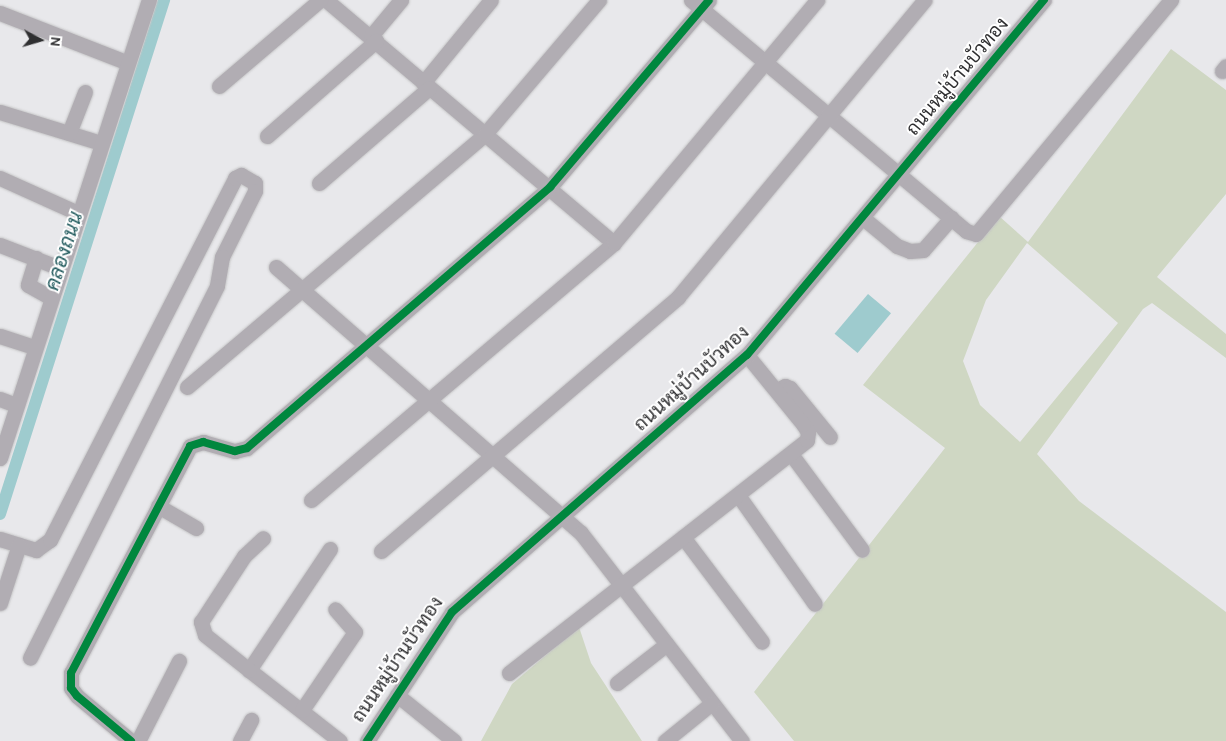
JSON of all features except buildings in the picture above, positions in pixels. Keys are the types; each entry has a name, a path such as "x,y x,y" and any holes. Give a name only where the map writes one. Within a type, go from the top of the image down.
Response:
{"street":[{"path":"0,6 3,0"},
{"path":"0,458 50,297 149,0"},
{"path":"219,86 320,0"},
{"path":"326,0 426,86 550,187 614,243"},
{"path":"267,136 373,39 401,0"},
{"path":"319,183 426,86 492,0"},
{"path":"187,387 485,134 599,0"},
{"path":"311,500 614,243 817,0"},
{"path":"381,551 496,455 678,297 925,0"},
{"name":"ถนนหมู่บ้านบัวทอง","path":"367,741 452,612 747,355 1044,0"},
{"path":"131,741 77,696 70,682 72,673 158,506 194,443 204,442 235,451 246,448 363,344 550,187 701,3 829,117 971,234 981,229 1171,0"},
{"path":"0,13 128,63"},
{"path":"69,133 85,92"},
{"path":"0,112 101,143"},
{"path":"0,539 36,550 50,540 230,185 238,176 255,183 256,191 222,257 217,286 30,658"},
{"path":"0,178 78,213"},
{"path":"863,218 897,246 910,251 923,250 951,218"},
{"path":"0,245 60,268"},
{"path":"36,258 28,285 50,297"},
{"path":"276,267 363,344 496,455 581,533 742,741"},
{"path":"0,336 34,347"},
{"path":"509,673 808,440 808,432 777,390 747,355"},
{"path":"777,390 785,386 790,388 830,437"},
{"path":"0,399 16,405"},
{"path":"796,450 862,550"},
{"path":"738,496 815,604"},
{"path":"158,506 196,528"},
{"path":"683,537 762,642"},
{"path":"263,538 244,556 201,622 205,635 340,741"},
{"path":"0,603 19,545"},
{"path":"249,670 330,549"},
{"path":"302,710 355,632 354,627 335,609"},
{"path":"617,683 667,644"},
{"path":"138,741 179,661"},
{"path":"397,695 454,741"},
{"path":"665,741 712,703"},
{"path":"240,741 252,720"}],"green space":[{"path":"1171,49 1226,90 1226,194 1157,277 1226,334 1226,358 1152,303 1143,309 1037,454 1079,501 1226,612 1226,741 794,741 754,692 945,448 863,385 999,216 1028,242","holes":["1027,243 1118,323 1020,442 980,405 963,361 986,300"]},
{"path":"579,627 591,663 642,741 481,741 512,684"}],"water":[{"path":"868,294 891,313 858,353 835,334"}],"waterway":[{"name":"คลองถนน","path":"0,514 164,0"}],"cycle path":[{"path":"131,741 77,696 71,688 71,673 190,446 203,442 235,451 247,448 550,187 709,0"},
{"path":"367,741 452,612 747,355 1044,0"}]}
